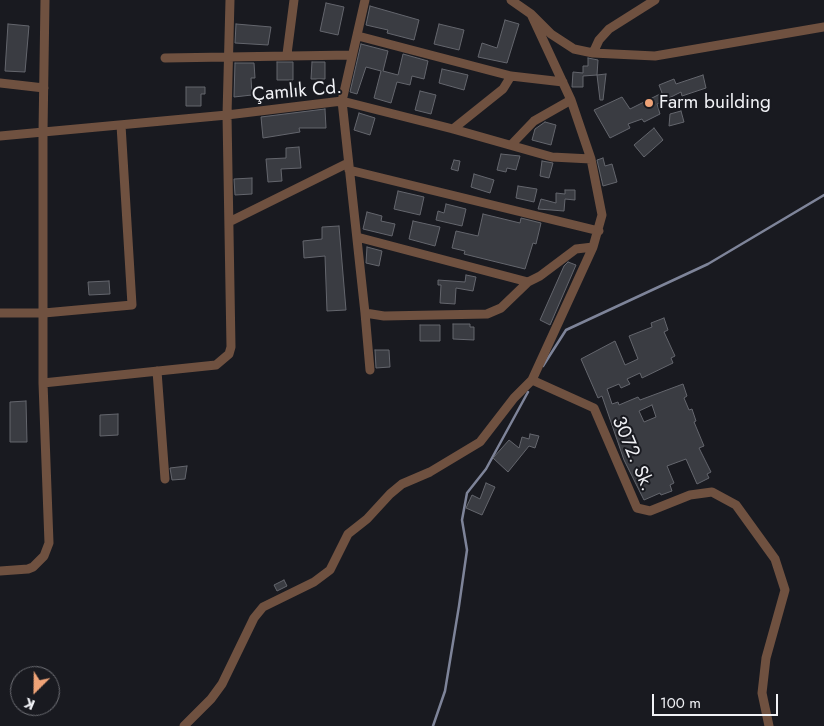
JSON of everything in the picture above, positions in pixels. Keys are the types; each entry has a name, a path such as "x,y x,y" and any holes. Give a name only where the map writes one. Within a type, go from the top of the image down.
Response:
{"street":[{"path":"0,571 28,569 40,562 49,543 43,383 45,0"},
{"path":"43,383 216,365 229,354 231,347 227,115 230,0"},
{"path":"287,54 294,0"},
{"path":"366,0 342,102 366,313 370,370"},
{"path":"511,0 530,14 551,34 574,49 593,53 655,56 824,27"},
{"path":"593,53 599,40 609,30 655,0"},
{"path":"184,726 211,699 222,684 254,618 263,607 314,582 330,570 348,534 367,519 390,494 402,484 430,472 480,442 514,398 532,380 593,246 599,231 602,207 591,159 571,100 530,14"},
{"path":"358,36 511,76 563,82"},
{"path":"165,58 287,54 352,55"},
{"path":"453,129 503,89 511,76"},
{"path":"0,83 44,88"},
{"path":"512,144 534,121 571,100"},
{"name":"Çamlık Cd.","path":"0,136 227,115 342,102 512,144 552,156 591,159"},
{"path":"0,313 44,313 132,305 121,125"},
{"path":"228,222 349,167 599,231"},
{"path":"357,237 528,282"},
{"path":"366,313 384,316 487,314 507,304 528,282 540,276 576,249 593,246"},
{"path":"158,371 165,479"},
{"name":"3072. Sk.","path":"532,380 594,408 637,508 650,511 690,495 712,492 736,505 775,558 784,590 766,658 762,693 768,726"}],"building":[{"path":"326,3 344,7 338,35 320,31"},
{"path":"370,6 419,20 414,40 387,33 388,30 366,25"},
{"path":"505,20 519,24 507,63 478,57 482,43 497,48"},
{"path":"8,24 29,26 25,72 5,71"},
{"path":"236,24 271,27 268,45 235,43"},
{"path":"439,24 464,30 459,50 434,44"},
{"path":"361,44 388,51 383,71 398,75 403,54 428,61 424,79 412,76 410,85 397,82 391,103 374,98 381,71 366,67 357,94 350,92"},
{"path":"588,58 598,60 597,75 583,76 583,87 572,87 573,72 583,73 583,66 588,66"},
{"path":"277,62 293,62 293,80 277,80"},
{"path":"312,62 325,62 325,79 311,79"},
{"path":"235,63 254,63 255,78 251,78 252,95 234,97"},
{"path":"442,69 468,75 464,90 439,83"},
{"path":"606,74 603,100 600,100 597,75"},
{"path":"703,75 706,88 682,96 681,92 657,104 660,114 644,122 642,119 628,124 630,128 610,138 594,110 622,97 630,109 662,93 659,85 674,79 676,84"},
{"path":"186,87 205,87 205,94 201,94 201,106 186,106"},
{"path":"420,91 436,95 431,114 415,110"},
{"path":"325,109 326,128 299,128 300,132 263,138 261,117"},
{"path":"681,111 684,122 669,126 670,114"},
{"path":"359,113 375,118 370,135 354,130"},
{"path":"545,122 556,125 551,145 532,140 535,129"},
{"path":"654,128 663,140 644,157 634,145"},
{"path":"299,147 301,168 281,169 282,181 268,182 266,159 286,158 286,148"},
{"path":"501,154 520,156 516,170 507,168 506,172 497,170"},
{"path":"603,158 605,166 612,164 617,182 603,186 597,160"},
{"path":"454,160 460,161 458,171 451,169"},
{"path":"542,161 553,163 549,178 540,176"},
{"path":"474,174 494,180 490,193 471,187"},
{"path":"252,178 252,194 235,195 234,179"},
{"path":"518,186 537,189 534,202 516,198"},
{"path":"565,190 575,190 575,200 565,199 564,211 538,209 541,199 556,203 556,193 565,194"},
{"path":"398,191 424,197 420,215 394,209"},
{"path":"446,204 466,209 462,226 436,220 438,211 444,213"},
{"path":"367,212 382,216 381,221 395,224 392,236 363,229"},
{"path":"483,214 520,223 521,218 541,223 536,244 533,243 525,269 464,254 465,251 452,248 456,231 478,236"},
{"path":"413,221 440,227 435,246 409,239"},
{"path":"339,226 346,310 327,311 325,256 304,258 303,241 322,239 322,227"},
{"path":"367,247 382,251 379,266 366,263"},
{"path":"568,262 576,265 550,325 540,320 564,266"},
{"path":"466,275 476,277 473,291 456,288 455,304 440,303 441,285 438,285 438,280 465,282"},
{"path":"109,281 110,294 89,295 88,282"},
{"path":"664,318 668,330 664,332 675,356 671,358 673,363 642,378 640,373 627,379 630,384 621,388 619,384 607,389 612,404 618,402 619,405 638,397 640,400 683,384 687,396 684,398 689,410 692,409 696,421 694,422 704,446 699,448 711,472 707,474 709,478 697,484 686,459 667,466 674,483 670,485 672,491 661,495 660,493 644,500 624,460 602,396 598,398 581,359 615,341 625,365 638,359 629,336 652,327 651,323","holes":["652,405 656,417 644,422 639,411"]},
{"path":"453,324 470,324 470,327 474,327 474,340 453,339"},
{"path":"420,325 440,325 440,341 420,341"},
{"path":"375,350 389,350 390,367 376,368"},
{"path":"26,401 27,442 10,442 10,402"},
{"path":"118,414 118,435 100,436 100,415"},
{"path":"530,434 539,436 535,448 529,446 508,472 493,458 509,440 519,448 522,437 529,439"},
{"path":"187,466 185,479 172,480 170,468"},
{"path":"486,483 495,487 482,515 466,508 472,495 480,499"},
{"path":"284,580 287,586 277,591 274,585"}],"waterway":[{"path":"543,366 566,330 708,264 824,195"},
{"path":"433,726 445,691 459,606 467,550 462,520 467,493 486,469 528,392"}],"place":[{"name":"Farm building","path":"649,103"}]}
